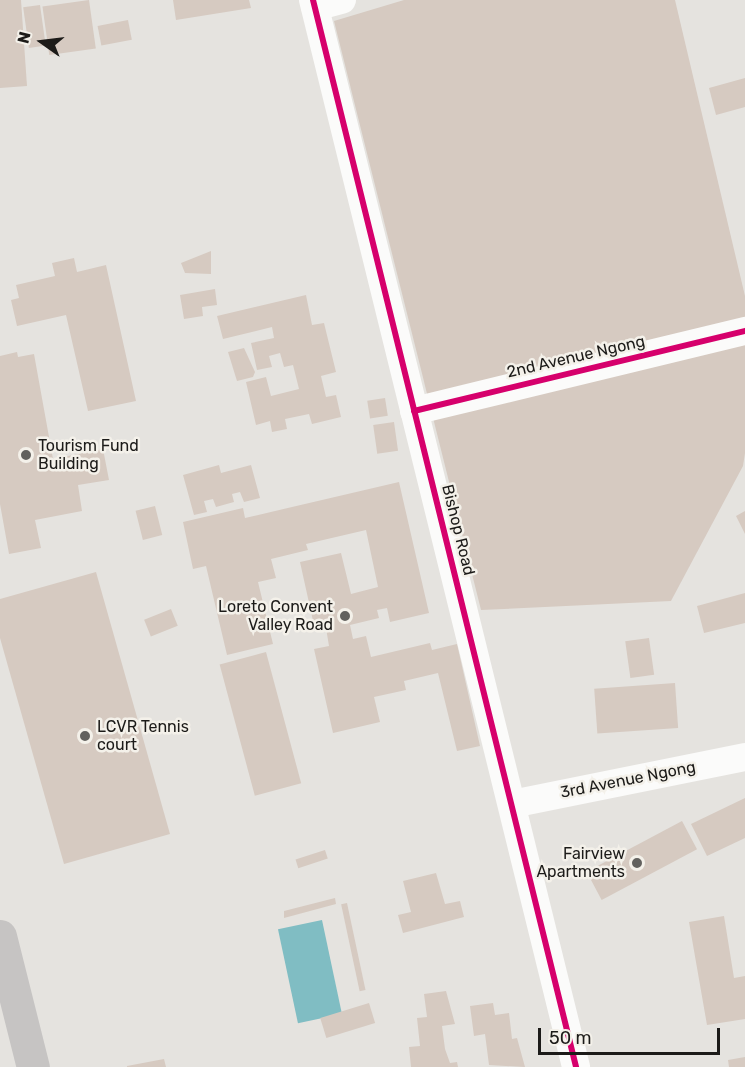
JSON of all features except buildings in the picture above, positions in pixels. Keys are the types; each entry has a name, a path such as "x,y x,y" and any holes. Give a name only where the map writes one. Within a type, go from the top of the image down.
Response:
{"main road":[{"path":"0,936 33,1067"}],"street":[{"path":"314,4 342,0"},
{"name":"Bishop Road","path":"314,4 576,1067"},
{"name":"2nd Avenue Ngong","path":"414,411 745,331"},
{"name":"3rd Avenue Ngong","path":"512,804 745,757"}],"water":[{"path":"322,920 342,1014 298,1023 278,929"}],"cycle path":[{"path":"313,0 576,1067"},
{"path":"414,411 745,331"}],"place":[{"name":"Tourism Fund Building","path":"26,455"},
{"name":"Loreto Convent Valley Road","path":"345,616"},
{"name":"LCVR Tennis court","path":"85,736"},
{"name":"Fairview Apartments","path":"637,863"}]}
